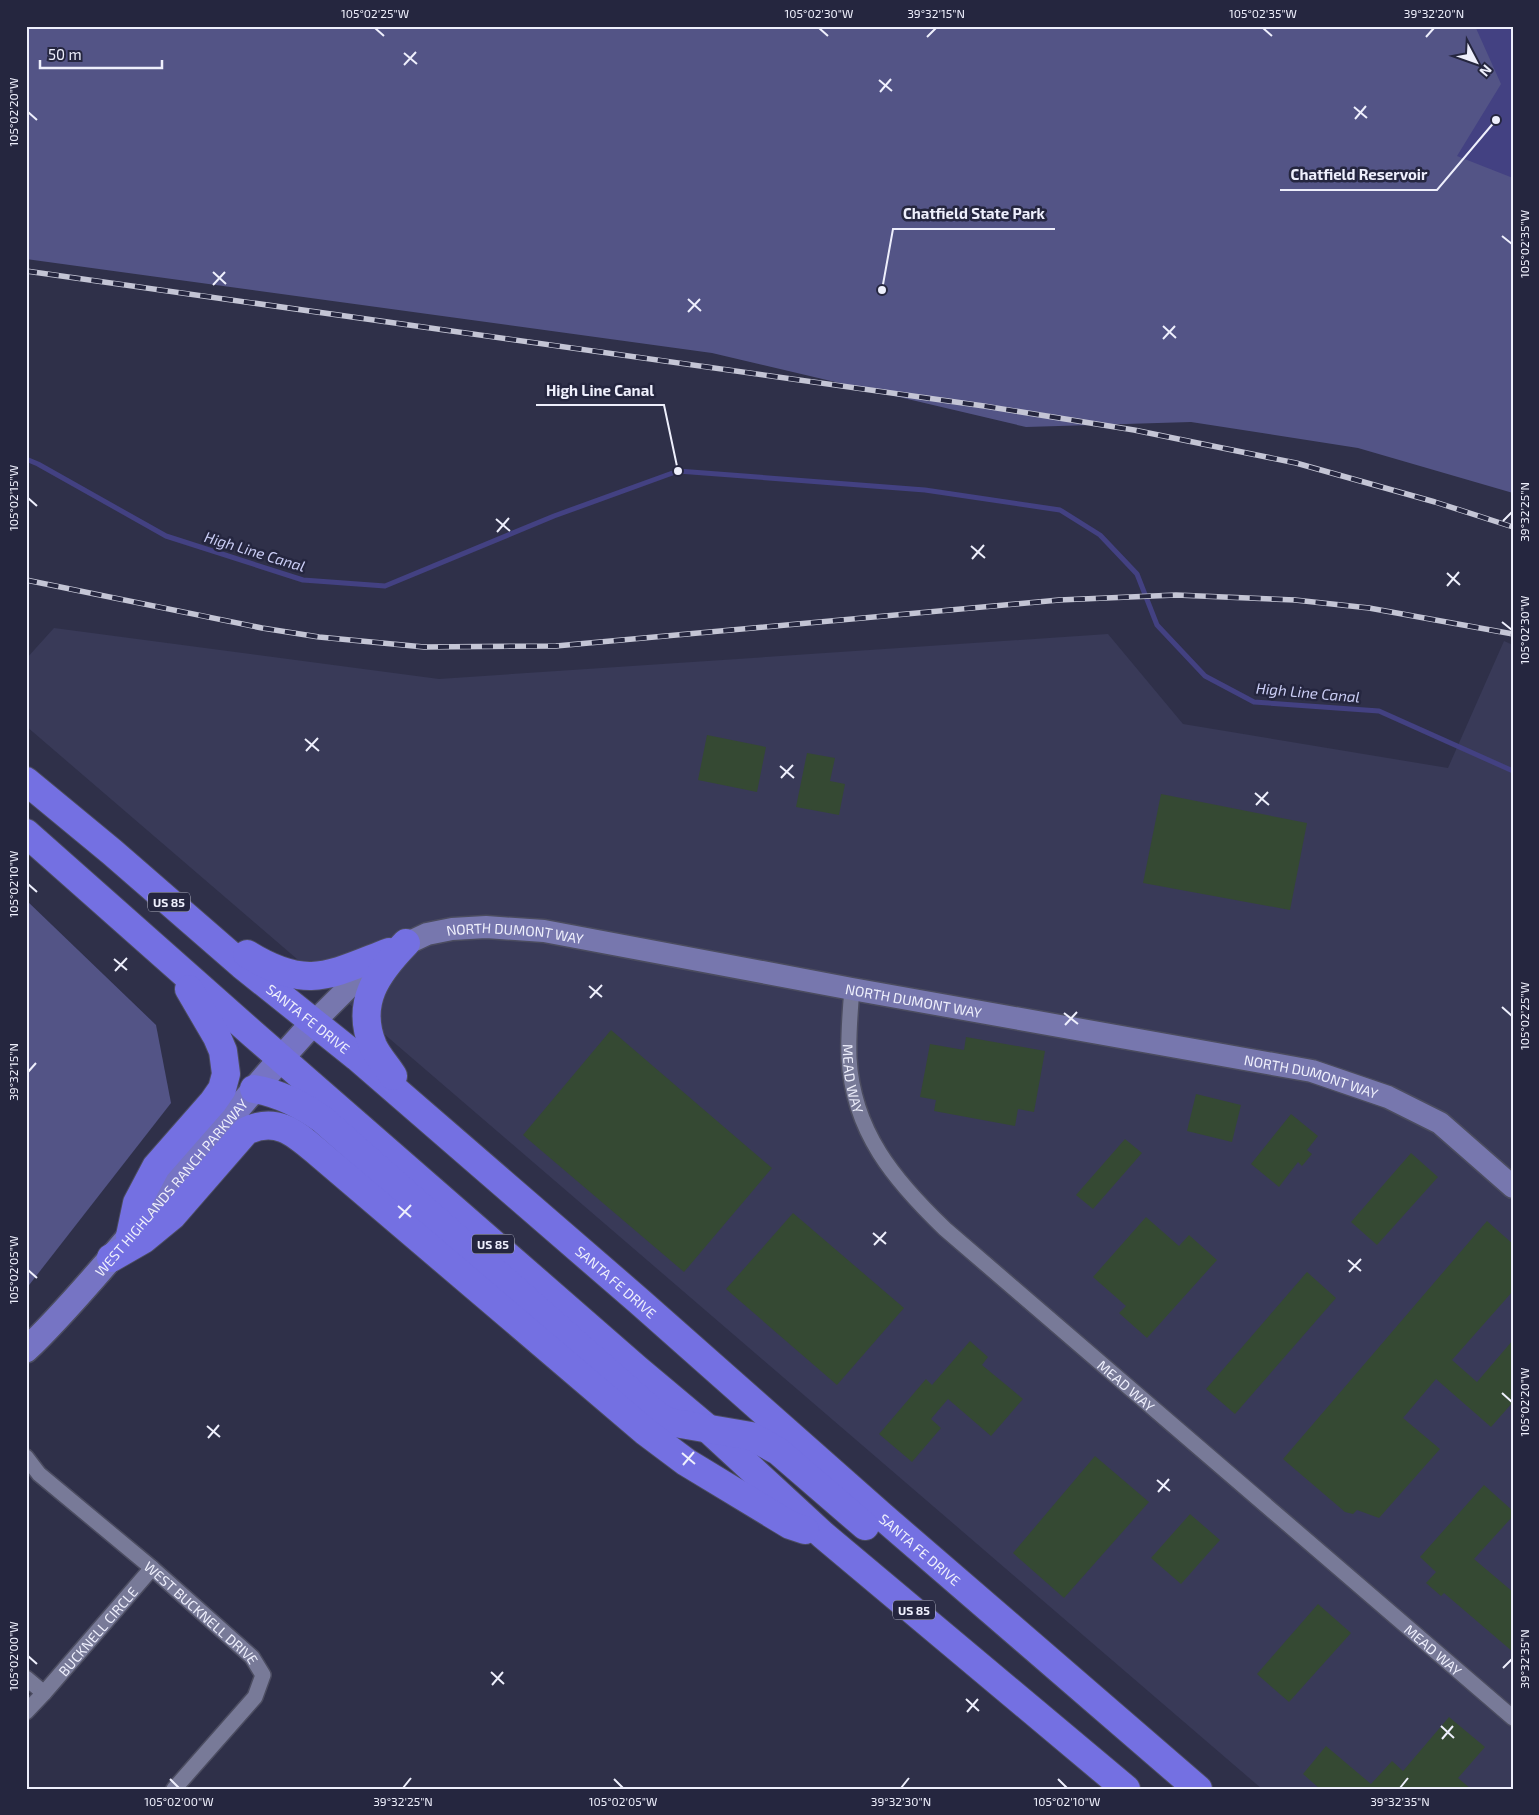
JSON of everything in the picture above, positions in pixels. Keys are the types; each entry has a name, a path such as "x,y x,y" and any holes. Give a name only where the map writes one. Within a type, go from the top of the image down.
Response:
{"highway":[{"name":"SANTA FE DRIVE","path":"26,781 313,1023 356,1056 418,1112 791,1434 882,1517 1198,1789"},
{"name":"US 85","path":"26,833 636,1369 706,1427 823,1535 1126,1789"},
{"path":"192,922 262,964 296,976 312,977 337,972 398,947"},
{"path":"398,947 373,985 368,1000 366,1016 374,1048 418,1112"},
{"path":"130,1236 137,1202 156,1167 213,1102 222,1088 226,1074 224,1052 218,1037 170,961"},
{"path":"254,1089 267,1091 306,1108 322,1119 658,1416 669,1422 751,1436 778,1451 1151,1773 1180,1789"},
{"path":"111,1258 144,1239 172,1216 246,1132 265,1125 284,1129 322,1156 654,1438 686,1462 790,1525 823,1535"}],"main road":[{"name":"WEST HIGHLANDS RANCH PARKWAY","path":"26,1350 55,1322 254,1089 313,1023"}],"street":[{"name":"NORTH DUMONT WAY","path":"313,1023 367,969 398,947 427,934 452,929 486,927 544,931 852,990 1312,1071 1388,1096 1440,1123 1513,1186"},
{"name":"MEAD WAY","path":"852,990 849,1059 856,1100 872,1142 887,1167 902,1185 945,1229 1513,1718"},
{"name":"WEST BUCKNELL DRIVE","path":"26,1457 39,1474 152,1568 252,1657 262,1674 254,1697 174,1789"},
{"name":"BUCKNELL CIRCLE","path":"26,1712 152,1568"},
{"path":"26,1678 44,1692"}],"shaded area":[{"path":"26,26 1513,26 1513,493 1358,448 1191,422 1026,427 712,353 26,259"},
{"path":"1475,26 1513,26 1513,178 1457,156 1501,84"},
{"path":"54,628 439,679 1108,634 1183,724 1448,768 1504,641 1513,645 1513,1789 1262,1789 26,726 26,659"},
{"path":"26,900 156,1025 171,1103 26,1289"}],"building":[{"path":"707,735 766,747 757,792 698,780"},
{"path":"807,753 835,758 830,781 845,784 839,815 796,807"},
{"path":"1161,794 1307,823 1290,910 1143,883"},
{"path":"611,1030 772,1168 684,1272 523,1135"},
{"path":"966,1037 1045,1051 1034,1112 1018,1109 1015,1126 934,1111 936,1100 920,1097 930,1044 964,1050"},
{"path":"1196,1094 1241,1105 1232,1142 1187,1131"},
{"path":"1291,1114 1318,1136 1307,1150 1312,1154 1302,1166 1298,1162 1279,1187 1251,1164"},
{"path":"1125,1139 1142,1153 1093,1209 1076,1195"},
{"path":"1411,1153 1438,1177 1377,1245 1351,1222"},
{"path":"793,1213 904,1308 837,1385 726,1289"},
{"path":"1146,1217 1179,1246 1189,1235 1217,1260 1147,1338 1119,1313 1126,1306 1093,1277"},
{"path":"1487,1221 1513,1244 1513,1291 1452,1360 1477,1382 1513,1340 1513,1402 1491,1427 1436,1379 1403,1418 1440,1449 1379,1518 1357,1510 1353,1514 1345,1512 1283,1459"},
{"path":"1307,1272 1336,1298 1235,1414 1206,1389"},
{"path":"970,1341 988,1357 982,1365 1023,1399 991,1436 948,1399 931,1419 941,1428 912,1462 879,1434 926,1379 932,1385"},
{"path":"1095,1456 1149,1502 1064,1598 1013,1553"},
{"path":"1484,1485 1513,1511 1513,1516 1474,1559 1513,1592 1513,1652 1444,1593 1441,1596 1426,1583 1436,1572 1420,1557"},
{"path":"1190,1514 1220,1540 1181,1584 1151,1558"},
{"path":"1318,1604 1351,1633 1289,1702 1257,1674"},
{"path":"1449,1717 1485,1747 1458,1778 1471,1789 1320,1789 1303,1774 1326,1746 1371,1784 1392,1761 1403,1771"}],"waterway":[{"name":"High Line Canal","path":"26,459 166,536 303,580 385,586 554,516 678,471 925,490 1060,510 1100,535 1137,574 1157,625 1205,676 1254,702 1379,711 1513,771"}],"railway":[{"path":"26,271 984,406 1134,430 1296,463 1435,502 1513,527"},
{"path":"26,580 262,628 319,637 424,647 556,646 1059,600 1176,595 1295,600 1369,608 1513,634"}],"place":[{"name":"Chatfield Reservoir","path":"1496,120"},
{"name":"Chatfield State Park","path":"882,290"},
{"name":"High Line Canal","path":"678,471"}]}
